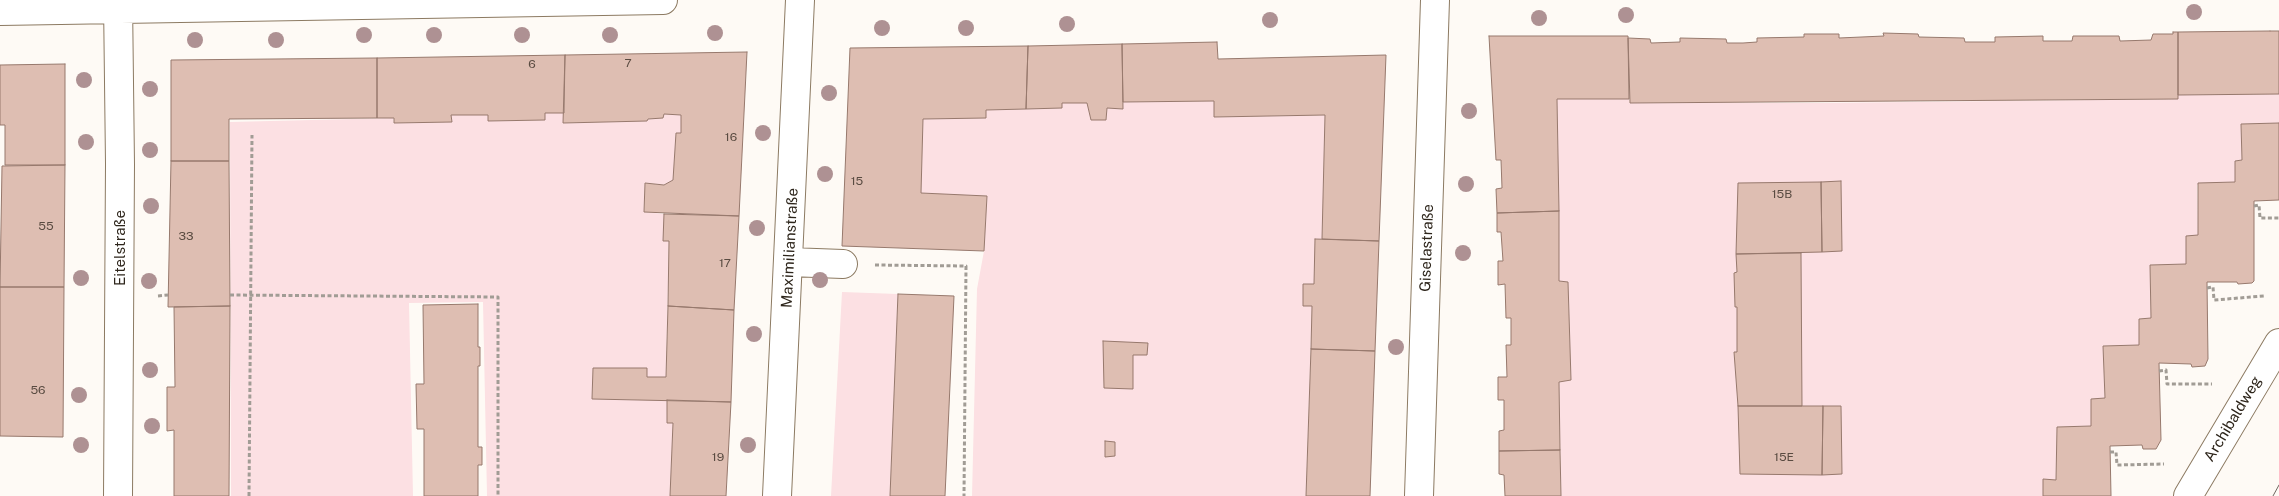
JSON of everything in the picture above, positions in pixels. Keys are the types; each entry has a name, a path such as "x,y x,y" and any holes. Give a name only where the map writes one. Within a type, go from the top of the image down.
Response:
{"street":[{"path":"0,11 118,5 663,0"},
{"name":"Maximilianstraße","path":"777,496 800,0"},
{"name":"Giselastraße","path":"1418,496 1434,0"},
{"name":"Eitelstraße","path":"118,5 120,164 118,496"},
{"path":"789,262 842,264"},
{"name":"Archibaldweg","path":"2188,496 2279,343"}],"path":[{"path":"249,496 252,135"},
{"path":"2254,206 2259,205 2260,218 2279,218"},
{"path":"842,264 966,266 964,496"},
{"path":"2207,288 2213,287 2214,300 2264,296"},
{"path":"230,294 498,297 498,496"},
{"path":"158,296 168,295"},
{"path":"2159,372 2166,370 2167,384 2212,384"},
{"path":"2110,452 2116,452 2117,465 2164,464"}],"shaded area":[{"path":"2279,94 2279,123 2241,124 2242,160 2235,161 2235,182 2197,185 2198,235 2186,264 2150,265 2151,318 2139,319 2139,345 2103,346 2105,398 2091,426 2057,427 2056,480 2043,496 1561,496 1559,382 1571,380 1568,282 1559,281 1557,99 1629,99 1630,103 1820,103 2178,99 2178,95"},
{"path":"1214,101 1215,117 1325,115 1322,239 1316,239 1314,284 1303,285 1303,306 1312,306 1306,496 972,496 977,289 984,251 987,197 921,193 923,119 986,118 986,110 1062,108 1062,103 1087,103 1091,120 1106,120 1107,108 1123,109 1123,102"},
{"path":"545,113 564,113 564,123 646,121 648,119 663,118 664,114 681,115 681,133 676,133 673,180 664,185 645,183 644,212 664,214 664,241 669,241 666,377 647,377 647,368 593,368 592,399 667,400 667,423 673,423 670,496 487,496 483,302 409,303 413,496 231,496 230,122 393,118 394,123 451,122 451,115 488,115 488,121 545,120"},
{"path":"842,292 898,294 890,496 831,496"}],"building":[{"path":"2279,31 2279,94 2178,95 2178,32"},
{"path":"2173,32 2178,32 2178,99 1630,103 1628,38 1650,39 1651,43 1680,42 1680,38 1726,39 1727,43 1743,43 1757,42 1757,38 1804,37 1804,34 1839,34 1839,38 1884,36 1883,33 1918,34 1919,37 1964,38 1965,42 1995,42 1995,37 2043,36 2043,41 2072,41 2073,36 2119,36 2120,41 2151,40 2153,34 2173,34"},
{"path":"1489,36 1628,36 1629,99 1557,99 1559,211 1497,213 1496,189 1502,188 1501,160 1496,160"},
{"path":"1217,42 1218,59 1386,55 1379,241 1322,239 1325,115 1214,117 1214,101 1123,102 1122,44"},
{"path":"1122,44 1123,109 1107,108 1106,120 1091,120 1087,103 1062,103 1062,108 1026,109 1028,46"},
{"path":"1028,46 1026,109 986,110 986,118 923,119 921,193 987,196 984,251 842,246 850,48"},
{"path":"747,52 739,216 644,212 645,183 664,185 673,180 676,133 681,133 681,115 664,114 663,118 648,119 647,121 563,123 565,55"},
{"path":"565,55 564,113 545,113 545,120 488,121 488,115 451,115 452,122 394,123 394,118 377,118 377,58"},
{"path":"377,58 377,118 229,119 229,161 171,161 171,60"},
{"path":"65,64 65,165 5,165 5,125 0,125 0,65"},
{"path":"2279,123 2279,200 2254,201 2254,281 2252,283 2238,284 2237,282 2207,282 2208,359 2205,366 2192,367 2191,364 2159,363 2161,440 2156,449 2143,449 2142,445 2110,446 2111,496 2043,496 2043,479 2056,480 2057,427 2091,426 2091,399 2105,398 2103,346 2139,345 2139,319 2151,318 2150,265 2186,264 2186,236 2198,235 2198,183 2235,182 2235,161 2242,160 2241,124"},
{"path":"171,161 229,161 230,306 168,307"},
{"path":"65,165 64,287 0,287 2,166"},
{"path":"1841,181 1842,251 1822,252 1821,182"},
{"path":"1821,182 1822,252 1736,254 1738,183"},
{"path":"1559,211 1559,281 1568,282 1571,380 1559,382 1560,450 1499,451 1499,431 1504,430 1504,400 1498,400 1498,377 1507,377 1506,345 1511,345 1511,318 1506,318 1505,284 1498,285 1498,261 1503,261 1501,232 1497,232 1497,213"},
{"path":"664,214 739,216 734,310 668,306 669,241 663,241"},
{"path":"1315,239 1379,241 1375,351 1311,349 1312,306 1303,306 1303,284 1314,284"},
{"path":"1801,253 1802,406 1738,406 1734,352 1737,352 1737,307 1735,307 1734,273 1737,272 1736,254"},
{"path":"0,287 64,287 63,437 0,436"},
{"path":"898,294 954,296 945,496 890,496"},
{"path":"478,304 480,366 478,366 478,447 482,447 482,465 478,465 478,496 424,496 424,429 417,429 416,384 424,384 423,305"},
{"path":"230,306 229,496 174,496 174,430 167,431 167,387 175,387 174,307"},
{"path":"668,306 734,310 731,402 592,399 593,368 647,368 647,377 666,377"},
{"path":"1103,341 1148,343 1147,355 1133,355 1133,389 1104,388"},
{"path":"1311,349 1375,351 1370,496 1306,496"},
{"path":"667,400 731,402 726,496 670,496 673,423 667,423"},
{"path":"1738,406 1823,406 1822,475 1740,474"},
{"path":"1823,406 1841,406 1842,474 1822,475"},
{"path":"1105,441 1115,442 1115,456 1105,457"},
{"path":"1560,450 1561,496 1505,496 1504,475 1499,474 1499,451"}],"tram line":[{"path":"2273,496 2279,485"}]}
